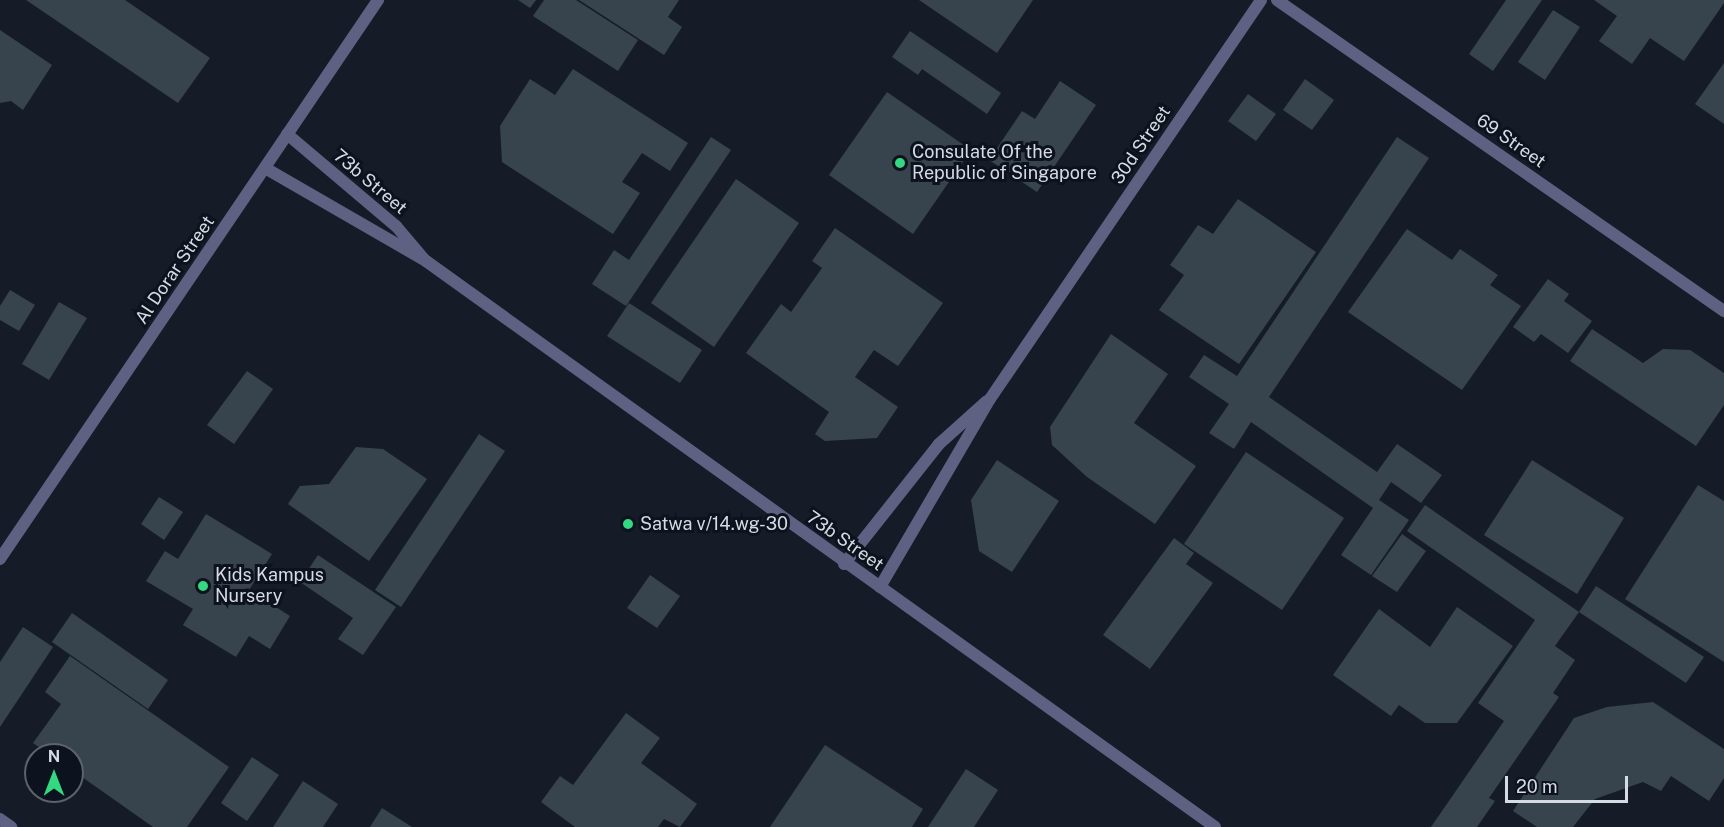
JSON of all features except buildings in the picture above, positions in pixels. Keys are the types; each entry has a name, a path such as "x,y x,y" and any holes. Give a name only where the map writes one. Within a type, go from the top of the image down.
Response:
{"street":[{"name":"Al Dorar Street","path":"0,559 378,0"},
{"name":"30d Street","path":"880,587 990,399 1261,0"},
{"name":"69 Street","path":"1277,0 1724,311"},
{"name":"73b Street","path":"287,134 396,226 426,261"},
{"name":"73b Street","path":"265,168 426,261 844,564 880,587 1215,827"},
{"name":"30d Street","path":"844,564 939,444 990,399"},
{"path":"0,819 10,827"}],"place":[{"name":"Consulate Of the Republic of Singapore","path":"900,163"},
{"name":"Satwa v/14.wg-30","path":"628,524"},
{"name":"Kids Kampus Nursery","path":"203,586"}]}
